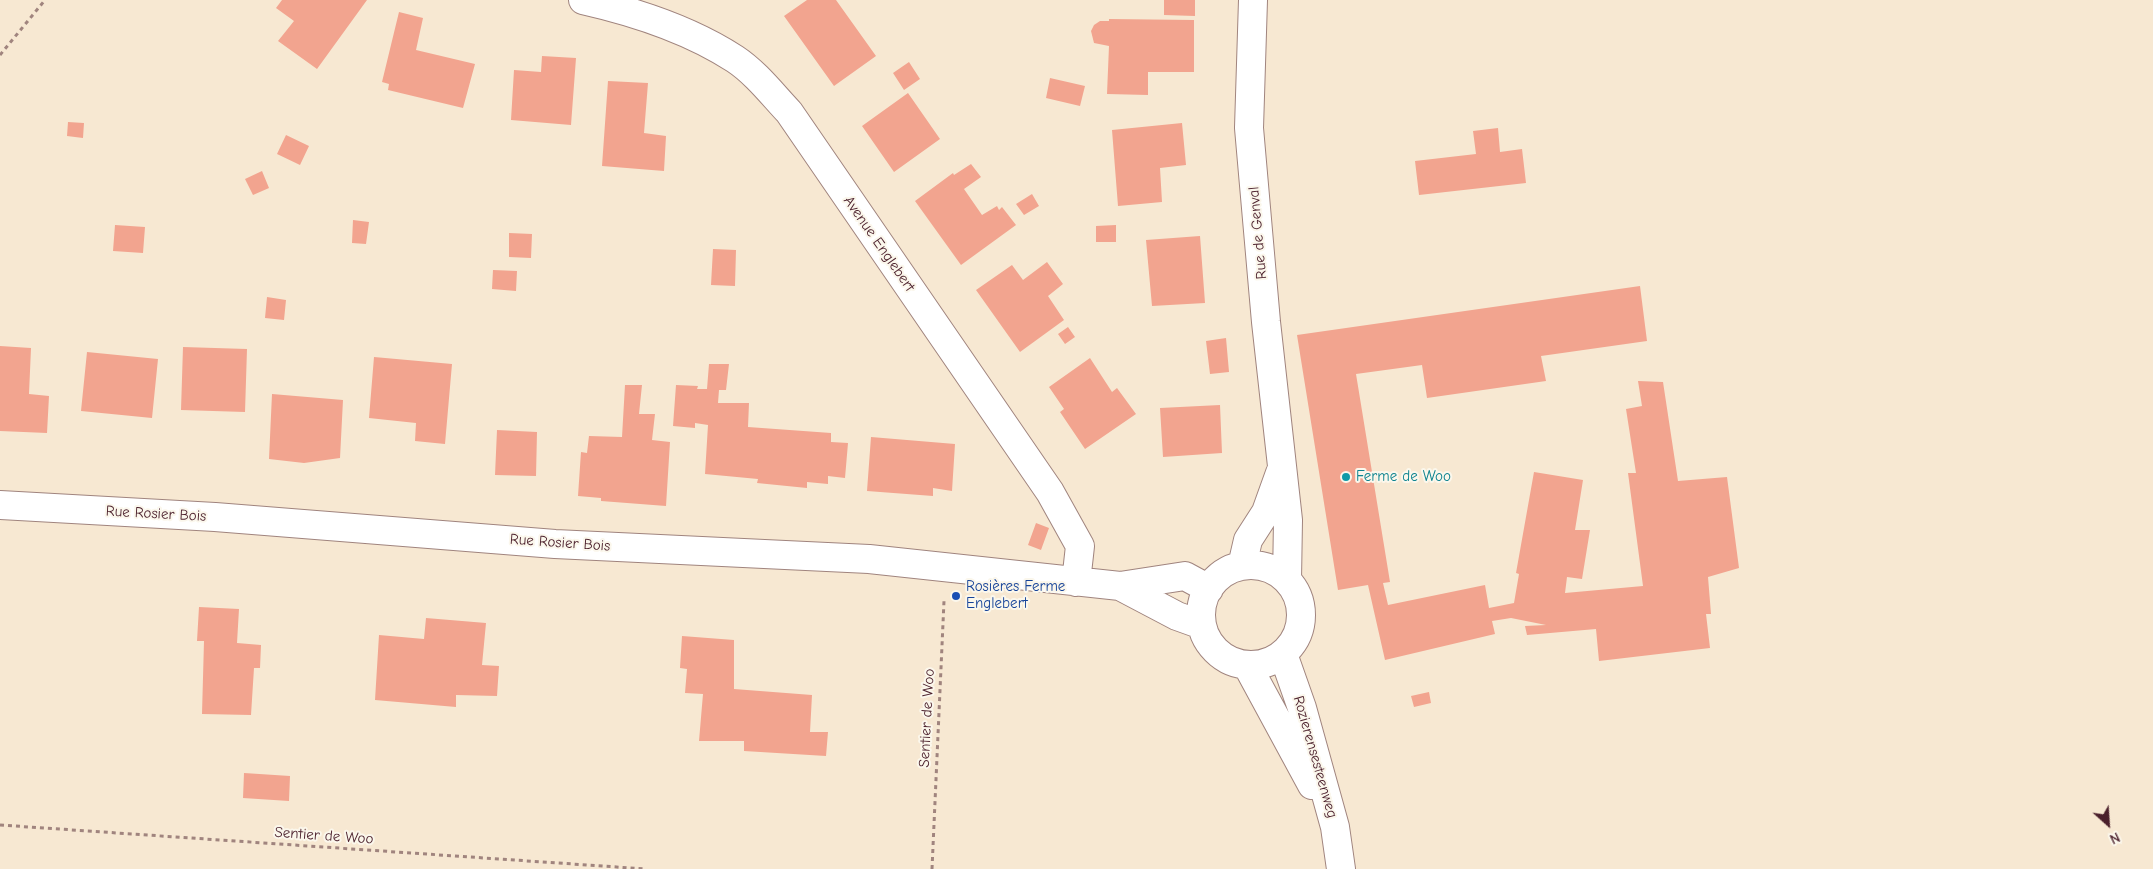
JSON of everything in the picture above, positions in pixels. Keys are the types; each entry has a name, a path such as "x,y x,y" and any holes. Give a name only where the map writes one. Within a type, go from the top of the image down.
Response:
{"street":[{"name":"Avenue Englebert","path":"583,0 678,28 736,59 761,81 789,112 1050,492 1080,546 1076,582"},
{"name":"Rue de Genval","path":"1253,0 1249,128 1266,322 1288,520 1287,580 1297,594 1300,618 1300,626 1294,642 1283,654"},
{"name":"Rue de Genval","path":"1242,566 1248,540 1266,512 1282,464"},
{"name":"Rue Rosier Bois","path":"0,504 224,518 555,544 869,559 1120,586 1185,576 1208,589"},
{"path":"1283,654 1266,663 1247,665 1232,661 1218,652 1208,640 1202,624 1202,606 1208,589 1223,574 1242,566 1267,568 1287,580"},
{"name":"Rue Rosier Bois","path":"1120,586 1176,616 1202,624"},
{"name":"Rozierensesteenweg","path":"1283,654 1302,708 1335,827"},
{"name":"Rozierensesteenweg","path":"1247,665 1335,827"},
{"path":"1335,827 1341,869"}],"path":[{"path":"0,55 45,0"},
{"name":"Sentier de Woo","path":"932,869 945,568"},
{"name":"Sentier de Woo","path":"0,825 646,869"}],"building":[{"path":"282,0 367,0 317,69 278,41 294,21 276,8"},
{"path":"807,0 836,0 876,56 834,86 784,16"},
{"path":"1164,0 1195,0 1195,16 1164,15"},
{"path":"399,12 423,18 416,50 475,64 463,108 388,90 389,84 382,82"},
{"path":"1109,19 1194,20 1194,72 1148,72 1148,95 1107,94 1109,46 1094,43 1091,31 1094,25 1100,21 1109,21"},
{"path":"542,56 576,58 571,125 511,120 514,70 541,72"},
{"path":"909,62 920,79 904,90 893,73"},
{"path":"1050,78 1085,86 1080,106 1046,98"},
{"path":"608,81 648,83 644,133 666,136 664,171 602,166"},
{"path":"908,93 940,139 894,172 862,126"},
{"path":"68,122 84,123 83,138 67,136"},
{"path":"1182,123 1186,165 1160,168 1162,202 1118,206 1112,130"},
{"path":"1498,128 1500,152 1522,149 1526,183 1419,195 1415,161 1476,154 1473,131"},
{"path":"286,135 309,146 300,165 277,154"},
{"path":"971,164 981,177 964,189 982,215 997,206 999,210 1002,207 1016,225 961,265 915,201 953,173 954,175"},
{"path":"262,171 269,188 253,195 245,179"},
{"path":"1032,194 1039,206 1024,215 1016,204"},
{"path":"353,220 369,222 366,244 352,243"},
{"path":"115,225 145,227 143,253 113,251"},
{"path":"1116,225 1116,242 1096,242 1096,226"},
{"path":"509,233 532,234 531,258 509,257"},
{"path":"1200,236 1205,303 1152,306 1146,240"},
{"path":"713,249 736,250 735,286 711,285"},
{"path":"1047,262 1063,284 1048,296 1064,320 1020,352 976,290 1012,265 1023,280"},
{"path":"493,270 517,271 516,291 492,289"},
{"name":"Ferme de Woo","path":"1640,286 1647,341 1541,356 1546,381 1427,398 1422,365 1356,374 1390,582 1383,583 1388,605 1485,585 1489,608 1514,603 1519,574 1516,573 1534,472 1583,480 1575,530 1590,530 1582,579 1567,577 1565,593 1643,586 1628,473 1636,473 1626,409 1642,406 1638,381 1663,382 1678,481 1727,477 1739,568 1708,577 1711,614 1706,614 1710,648 1599,661 1596,629 1527,635 1525,626 1546,625 1511,618 1492,621 1495,634 1385,660 1368,585 1338,590 1297,335"},
{"path":"267,297 286,300 284,320 265,318"},
{"path":"1068,327 1075,337 1065,344 1058,334"},
{"path":"1226,338 1229,372 1210,374 1206,341"},
{"path":"0,346 31,348 29,394 49,396 47,433 0,431"},
{"path":"183,347 247,349 245,412 181,410"},
{"path":"87,352 158,359 152,418 81,411"},
{"path":"374,357 452,364 445,444 415,441 416,423 369,418"},
{"path":"1090,358 1112,392 1117,388 1136,414 1085,449 1060,412 1064,409 1049,387"},
{"path":"709,364 729,364 726,390 719,390 718,403 749,403 748,427 831,433 831,442 848,443 845,478 828,476 828,484 807,482 807,488 757,483 758,479 705,474 708,425 695,423 695,428 673,426 676,385 698,386 697,389 707,389"},
{"path":"625,385 642,385 639,414 655,414 652,440 670,442 666,506 601,501 601,498 578,496 581,452 587,453 589,436 622,437"},
{"path":"272,394 343,400 340,458 304,463 269,459"},
{"path":"1220,405 1222,453 1163,457 1160,408"},
{"path":"497,430 537,432 536,476 495,475"},
{"path":"871,437 955,444 952,491 933,488 933,496 867,491"},
{"path":"1036,523 1049,528 1041,550 1028,545"},
{"path":"199,607 239,609 237,643 261,645 260,668 254,668 251,715 202,714 204,641 197,641"},
{"path":"426,618 486,623 482,665 499,666 497,696 456,695 456,707 375,700 379,635 424,639"},
{"path":"682,636 734,640 734,689 812,695 810,732 828,732 826,756 744,751 744,741 699,741 703,694 685,693 687,669 680,668"},
{"path":"1429,692 1431,703 1414,707 1411,696"},
{"path":"244,773 290,776 289,801 243,798"}],"place":[{"name":"Ferme de Woo","path":"1346,477"},
{"name":"Rosières Ferme Englebert","path":"956,596"}]}
